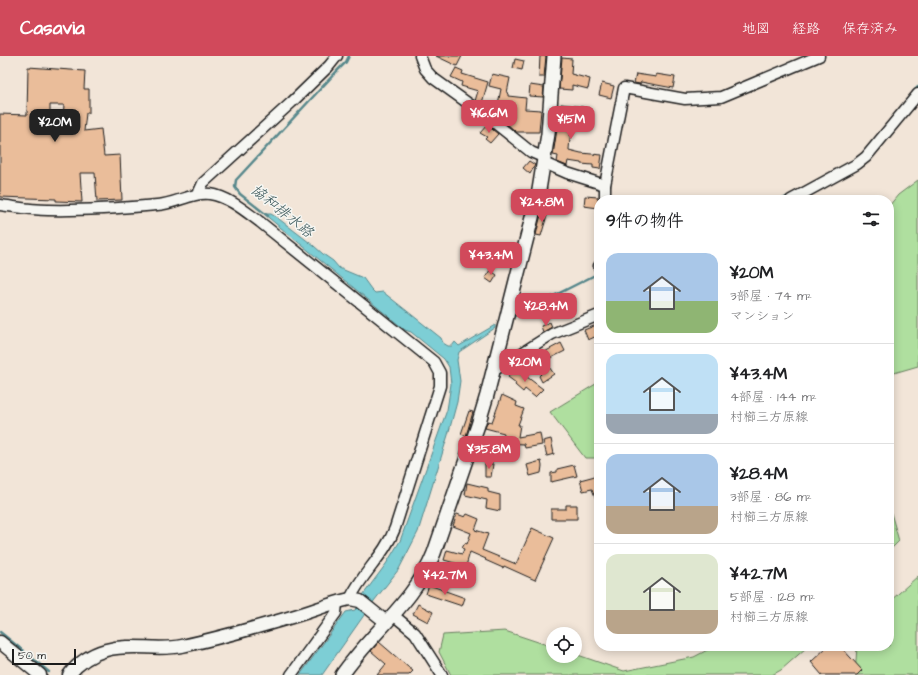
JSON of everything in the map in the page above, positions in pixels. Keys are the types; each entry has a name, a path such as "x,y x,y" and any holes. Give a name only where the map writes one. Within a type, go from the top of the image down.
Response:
{"main road":[{"path":"342,675 386,618 418,585 432,559 478,425 535,209 545,161 554,56"}],"street":[{"path":"198,194 203,183 292,102 329,66 337,56"},
{"path":"420,56 425,69 433,78 490,119 527,149 566,173 605,185"},
{"path":"605,195 605,185 624,88 685,99 721,97 819,56"},
{"path":"800,195 857,164 866,157 918,94"},
{"path":"0,205 51,210 155,206 169,204 187,196 198,194 210,194 221,197 254,218 429,358 438,367 440,373 440,386 394,533 354,590 355,600"},
{"path":"494,368 498,368 552,334 594,317"},
{"path":"69,675 87,658 105,650 125,647 163,648 182,646 285,619 337,603 355,600 415,633 442,675"},
{"path":"291,675 336,613 337,603"},
{"path":"0,642 40,675"}],"green space":[{"path":"918,180 918,366 894,373 894,200 898,195"},
{"path":"594,385 594,458 585,458 550,412"},
{"path":"894,524 899,541 894,546"},
{"path":"918,576 918,675 855,675 857,651 894,651 894,598"},
{"path":"505,631 546,645 546,663 582,663 582,656 624,671 694,657 705,651 803,651 781,670 772,675 451,675 439,652 443,635"}],"water":[{"path":"264,214 271,214 279,219 333,261 339,268 363,278 375,293 383,292 441,338 443,343 448,346 452,346 455,342 459,346 495,325 495,328 459,352 457,360 460,381 457,402 418,532 399,569 374,601 322,675 300,675 346,612 357,608 358,609 363,595 386,564 400,541 447,410 451,384 449,367 444,359 411,332 405,330"}],"building":[{"path":"436,56 462,56 457,66"},
{"path":"540,56 546,56 544,77 539,77"},
{"path":"562,58 572,59 571,74 590,79 588,89 572,85 572,90 559,89"},
{"path":"515,59 524,61 522,70 513,68"},
{"path":"28,67 85,71 84,89 89,89 89,113 86,113 84,131 101,129 104,156 120,155 122,200 97,201 95,173 80,173 82,202 56,201 56,199 0,197 0,114 27,115","holes":["50,105 64,105 63,118 50,117"]},
{"path":"456,68 463,71 462,74 488,82 482,103 475,101 478,91 461,86 462,82 451,77"},
{"path":"492,74 510,78 507,93 508,96 526,98 525,109 541,110 539,132 516,132 505,122 507,116 496,114 501,89 489,86"},
{"path":"636,74 656,77 656,74 675,77 673,88 641,82 640,84 634,83"},
{"path":"602,83 614,86 611,98 599,95"},
{"path":"530,85 544,87 543,97 529,96"},
{"path":"561,104 583,107 580,120 572,118 569,150 602,155 600,169 593,168 593,165 581,163 568,161 567,166 557,162 558,156 553,155"},
{"path":"487,125 498,134 490,143 485,139 487,137 480,133"},
{"path":"529,161 535,165 530,174 523,168"},
{"path":"585,196 594,197 594,207 584,206"},
{"path":"542,210 548,212 541,236 536,235"},
{"path":"490,270 497,275 492,283 485,278"},
{"path":"550,322 552,327 543,332 541,326"},
{"path":"594,326 594,337 588,340 584,330"},
{"path":"561,343 565,351 545,361 554,374 542,382 539,376 541,374 533,362 530,364 526,358 534,353 537,356"},
{"path":"515,368 543,389 535,397 525,389 523,392 515,385 516,383 508,377"},
{"path":"502,395 517,402 516,406 524,409 518,425 520,425 518,437 540,433 542,445 525,448 524,444 503,443 504,433 485,428 488,421 492,422"},
{"path":"469,411 473,412 466,436 461,434"},
{"path":"551,439 554,454 547,456 543,441"},
{"path":"541,461 541,473 530,476 527,465"},
{"path":"485,464 493,464 491,477 485,477"},
{"path":"574,465 577,476 551,482 551,473 557,472 557,469"},
{"path":"594,476 594,494 592,489 583,491 580,480"},
{"path":"467,483 488,488 488,492 500,495 500,511 486,508 487,500 465,495"},
{"path":"566,505 577,505 577,519 551,519 551,509 566,509"},
{"path":"457,514 465,517 467,514 479,519 475,530 488,534 482,550 516,564 532,528 554,538 535,580 504,566 503,568 470,552 464,573 456,570 458,564 444,560 447,550 462,554 464,549 462,548 465,543 467,544 471,533 453,526"},
{"path":"429,585 465,598 462,606 426,594"},
{"path":"418,604 433,612 428,622 413,614"},
{"path":"379,642 413,671 409,675 377,675 386,664 371,651"},
{"path":"823,651 845,651 862,670 857,675 822,675 811,662"}],"waterway":[{"name":"協和排水路","path":"268,216 240,194 235,187 236,180 346,62 349,56"},
{"path":"913,92 918,87"},
{"path":"512,317 594,276"},
{"path":"0,632 49,672"}]}
